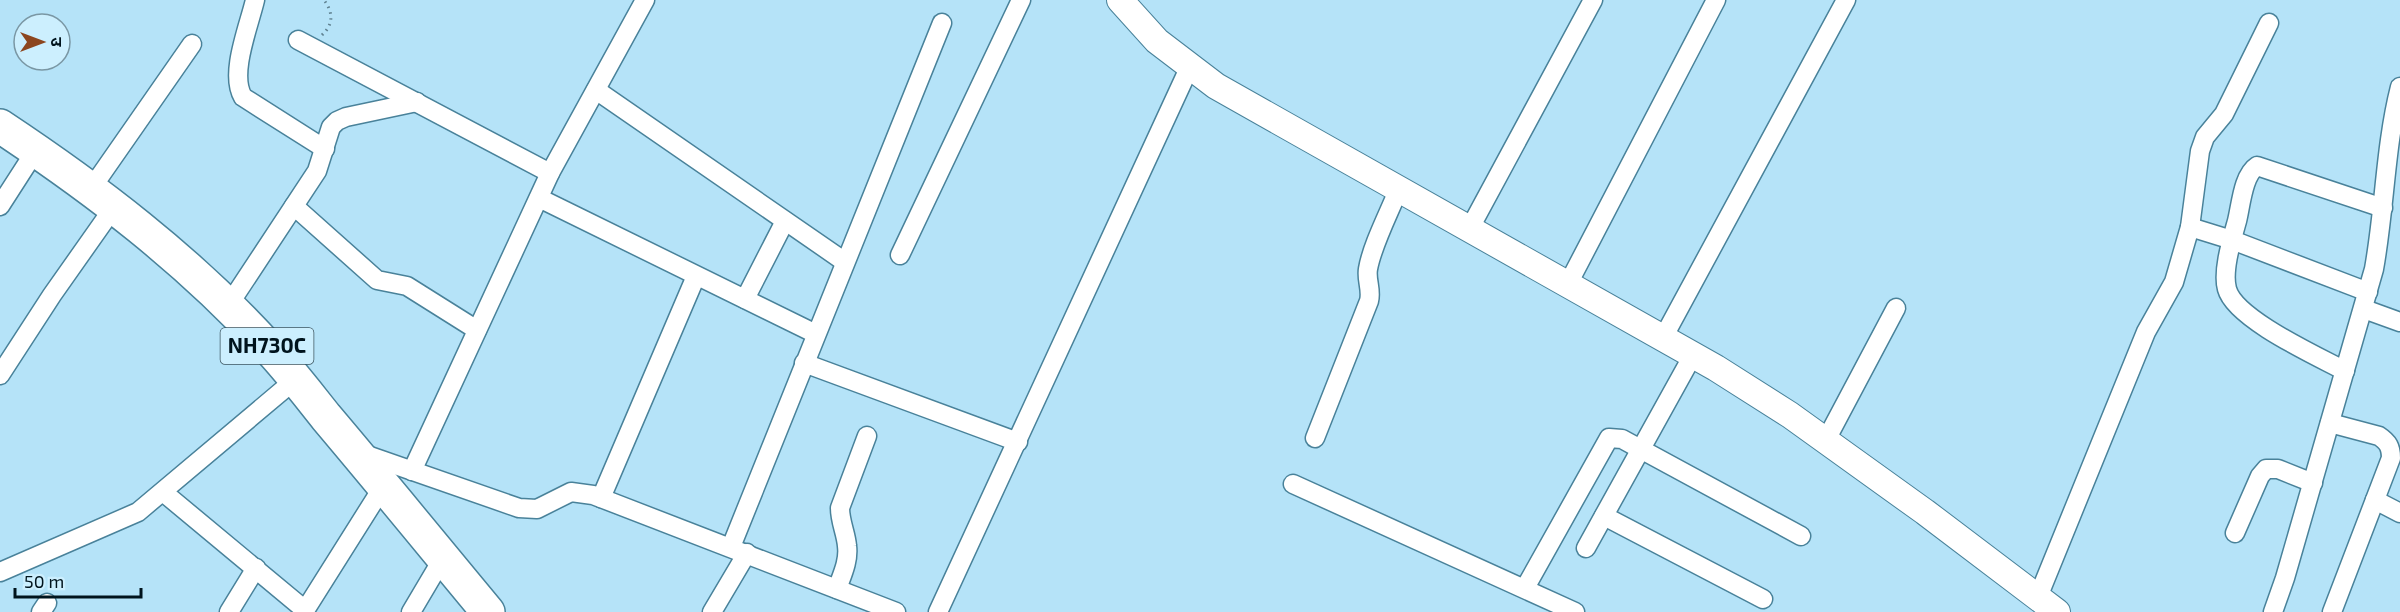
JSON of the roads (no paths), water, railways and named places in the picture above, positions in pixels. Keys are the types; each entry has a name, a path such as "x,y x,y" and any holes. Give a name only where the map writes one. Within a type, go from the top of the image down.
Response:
{"highway":[{"name":"NH730C","path":"0,126 103,198 195,274 228,306 296,379 356,451 398,478 444,558 488,612"}],"street":[{"path":"255,0 239,65 238,89 243,98 325,149"},
{"path":"163,492 305,611 398,478 477,330 550,173 645,0"},
{"path":"900,255 1021,0"},
{"path":"1120,0 1157,41 1216,86 1693,355 1790,415 2048,605 2146,332 2174,282 2190,227 2200,151 2205,137 2224,114 2269,24"},
{"path":"1470,228 1593,0"},
{"path":"1568,284 1716,0"},
{"path":"1663,338 1846,0"},
{"path":"712,612 739,550 804,363 942,23"},
{"path":"304,43 550,173"},
{"path":"0,375 52,295 103,198 192,45"},
{"path":"938,612 1190,66"},
{"path":"2273,612 2313,483 2374,269 2390,134 2400,87"},
{"path":"596,90 844,262"},
{"path":"228,306 317,171 331,127 336,121 417,102"},
{"path":"0,206 36,150"},
{"path":"2345,371 2255,321 2232,301 2227,289 2226,276 2232,240 2247,181 2252,169 2257,166 2383,208"},
{"path":"1315,438 1369,302 1371,294 1368,275 1370,261 1399,188"},
{"path":"539,198 816,334"},
{"path":"294,206 377,280 406,286 477,330"},
{"path":"745,299 785,221"},
{"path":"2190,227 2232,240 2366,300 2400,322"},
{"path":"601,498 696,276"},
{"path":"1826,440 1896,308"},
{"path":"1586,548 1693,355"},
{"path":"804,363 1018,442"},
{"path":"0,573 138,512 296,379"},
{"path":"2330,423 2379,436 2391,449 2391,458 2332,612"},
{"path":"837,589 847,560 848,548 840,518 840,508 867,436"},
{"path":"1525,588 1608,438 1614,437 1640,449 1801,536"},
{"path":"2235,533 2260,476 2266,469 2278,470 2313,483"},
{"path":"398,478 519,508 537,509 572,492 601,498 896,612"},
{"path":"1293,484 1575,612"},
{"path":"2375,500 2400,513"},
{"path":"1604,516 1763,599"},
{"path":"411,612 444,558"},
{"path":"229,612 256,568"}]}
